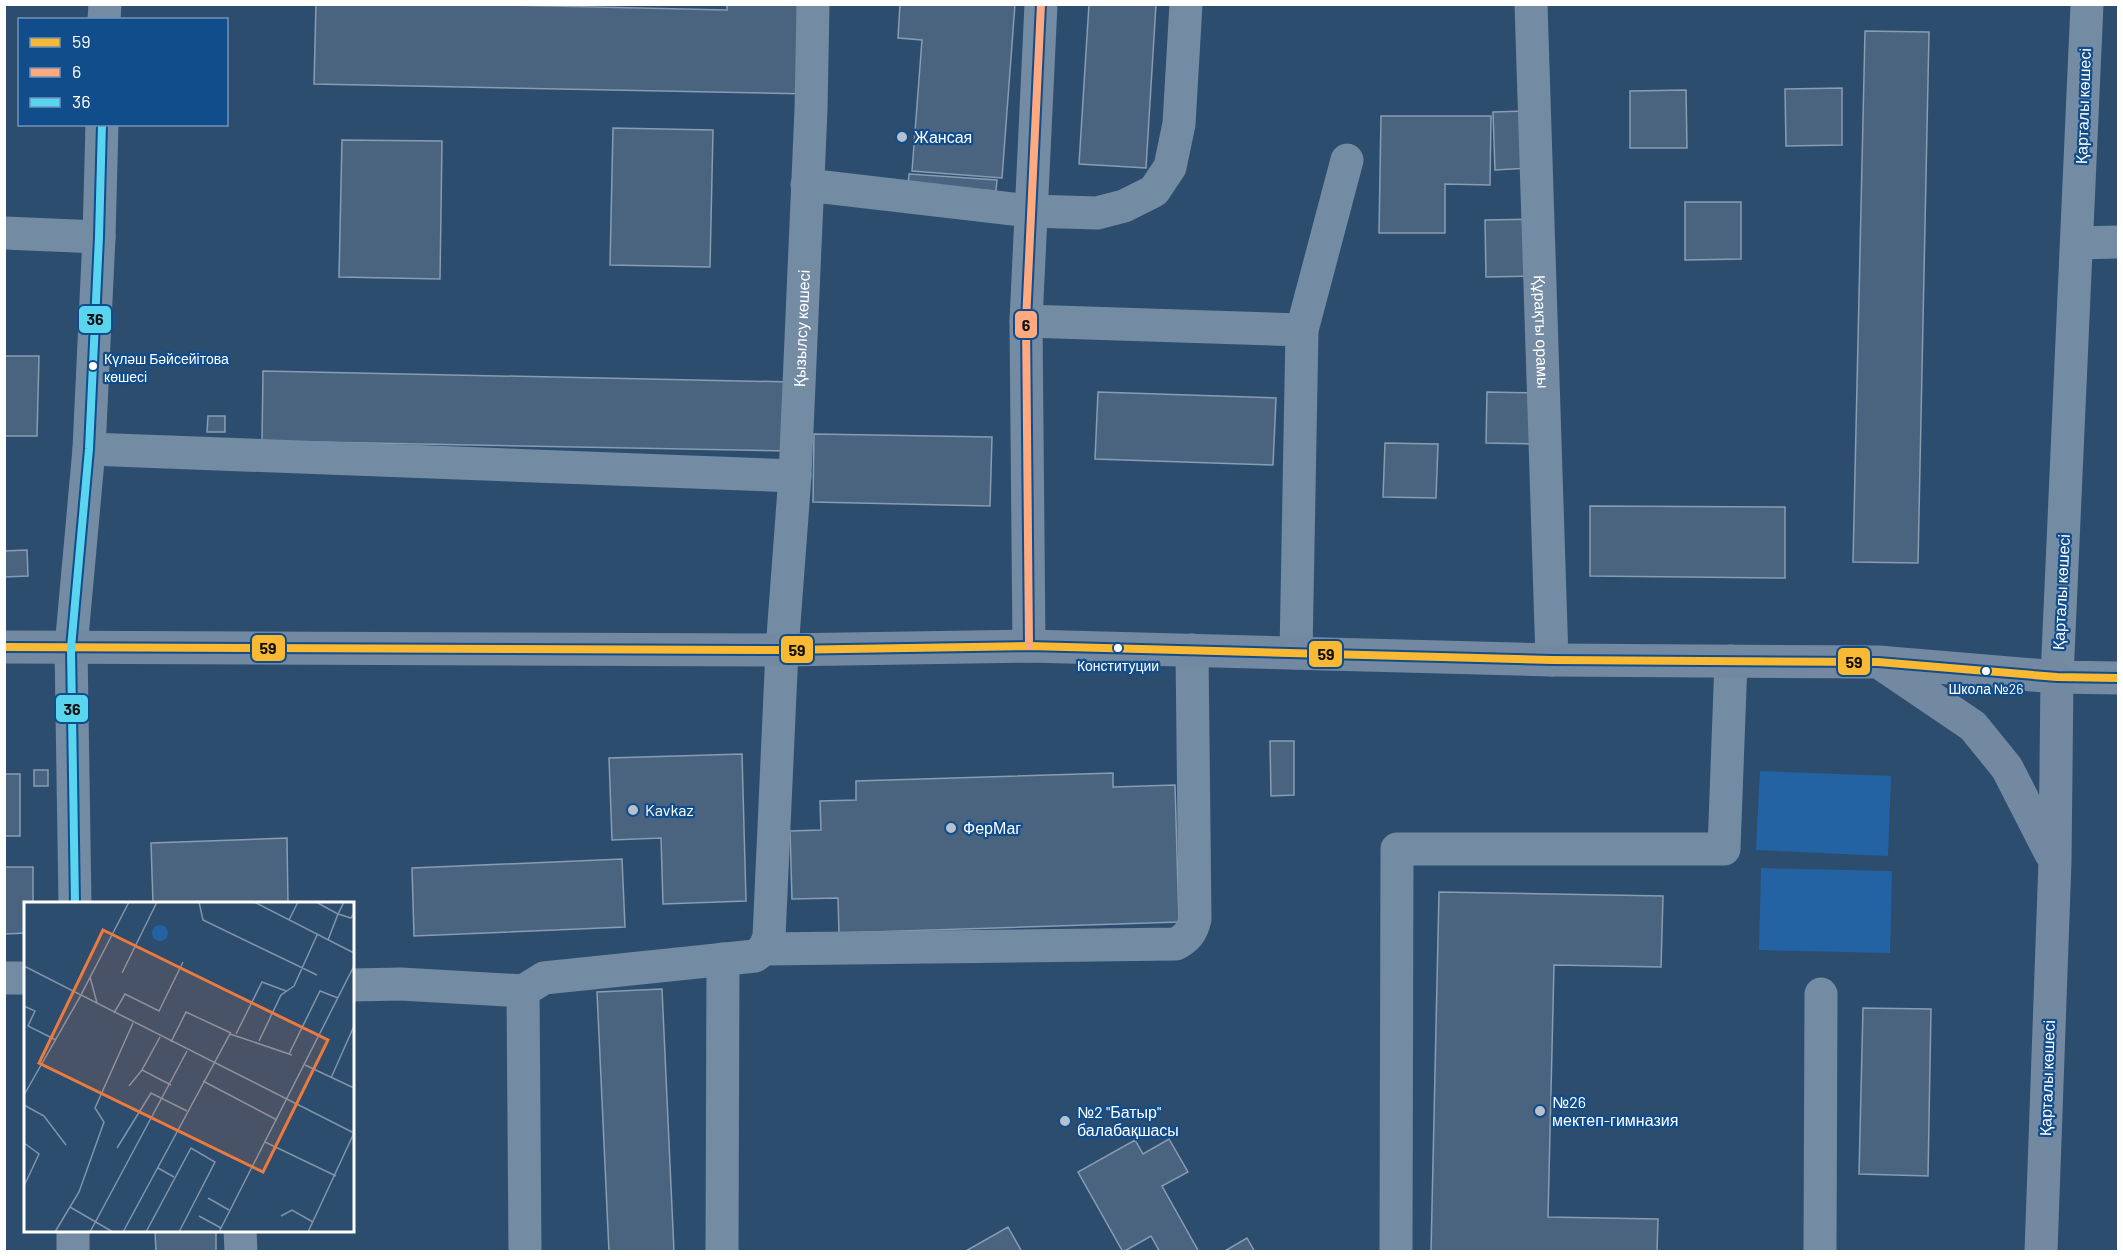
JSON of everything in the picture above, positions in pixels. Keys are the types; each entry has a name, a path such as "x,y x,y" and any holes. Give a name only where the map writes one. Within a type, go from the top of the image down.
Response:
{"main road":[{"path":"4,647 782,650 1029,646 1551,660 1878,662 2057,677"},
{"path":"1878,662 1973,726 2007,768 2055,861"},
{"name":"Қарталы көшесі","path":"2041,1251 2055,861 2057,677"}],"street":[{"name":"Қызылсу көшесі","path":"764,949 769,937 782,650 795,476 813,4"},
{"path":"1029,646 1026,321 1041,4"},
{"path":"807,185 1030,211 1098,213 1124,206 1154,191 1170,167 1179,124 1186,4"},
{"name":"Құрақты орамы","path":"1531,4 1551,660"},
{"name":"Қарталы көшесі","path":"2057,677 2087,4"},
{"path":"75,902 71,648 89,449 102,126"},
{"path":"1296,653 1302,330 1347,160"},
{"path":"4,233 99,237"},
{"path":"2077,243 2118,242"},
{"path":"1026,321 1302,330"},
{"path":"89,449 795,476"},
{"path":"354,985 401,984 523,992 544,978 755,956 764,949 1176,944 1186,938 1195,919 1192,650"},
{"path":"1396,1251 1397,849 1724,849 1731,661"},
{"path":"2057,677 2118,678"},
{"path":"722,1251 723,959"},
{"path":"4,978 24,978"},
{"path":"523,992 525,1251"},
{"path":"1820,1251 1821,994"},
{"path":"73,1251 74,1232"},
{"path":"240,1232 241,1251"}],"shaded area":[{"path":"1760,771 1891,776 1888,856 1756,850"},
{"path":"1761,868 1892,871 1890,953 1759,950"}],"building":[{"path":"316,4 462,4 727,10 727,4 809,4 808,94 314,84"},
{"path":"900,4 1015,4 1002,178 912,171 922,40 898,38"},
{"path":"1089,4 1156,4 1146,168 1079,164"},
{"path":"1865,31 1929,32 1918,563 1853,562"},
{"path":"1842,88 1842,145 1786,146 1785,89"},
{"path":"1686,90 1687,148 1630,148 1630,91"},
{"path":"1527,111 1530,168 1495,170 1493,112"},
{"path":"1381,116 1491,116 1490,185 1445,184 1445,233 1379,233"},
{"path":"613,128 713,130 710,267 610,265"},
{"path":"342,140 442,141 440,279 339,277"},
{"path":"909,174 997,180 996,191 908,185"},
{"path":"1685,202 1741,202 1741,259 1685,260"},
{"path":"1533,219 1534,276 1486,277 1485,220"},
{"path":"4,356 39,356 37,436 4,436"},
{"path":"263,371 793,382 791,451 262,441"},
{"path":"1098,392 1276,398 1273,465 1095,459"},
{"path":"1487,392 1540,393 1539,444 1486,443"},
{"path":"208,416 225,416 225,432 207,432"},
{"path":"814,434 992,437 990,506 813,502"},
{"path":"1385,443 1438,444 1436,498 1383,497"},
{"path":"1590,506 1785,507 1785,578 1590,576"},
{"path":"27,550 28,576 4,577 4,551"},
{"path":"1270,741 1294,741 1294,795 1271,796"},
{"path":"742,754 746,901 663,904 661,838 612,840 609,758"},
{"path":"34,770 48,770 48,786 34,786"},
{"path":"1113,773 1113,787 1175,785 1179,922 839,933 838,898 792,899 790,831 821,830 820,801 856,800 856,781"},
{"path":"4,774 20,774 20,836 4,836"},
{"path":"287,838 288,902 153,902 151,843"},
{"path":"622,859 625,927 414,936 412,868"},
{"path":"4,867 33,867 33,902 24,902 24,933 4,934"},
{"path":"1439,892 1663,896 1661,967 1554,965 1548,1217 1658,1219 1657,1252 1431,1252"},
{"path":"662,989 674,1252 609,1252 597,992"},
{"path":"1863,1008 1931,1009 1928,1176 1859,1174"},
{"path":"1169,1139 1188,1172 1162,1186 1199,1252 1160,1252 1151,1236 1123,1252 1078,1172 1135,1140 1143,1154"},
{"path":"1008,1227 1022,1252 964,1252"},
{"path":"155,1232 216,1232 216,1252 156,1252"},
{"path":"1247,1238 1255,1252 1223,1252"}],"transit line":[{"name":"6","path":"1029,646 1026,321 1041,4"},
{"name":"36","path":"75,902 71,648 89,449 102,126"},
{"name":"59","path":"4,647 782,650 1029,646 1552,660 1878,662 2057,677 2118,678"}],"place":[{"name":"Жансая","path":"902,137"},
{"name":"Күләш Бәйсейітова көшесі","path":"93,366"},
{"name":"Конституции","path":"1118,648"},
{"name":"Школа №26","path":"1986,671"},
{"name":"Kavkaz","path":"633,810"},
{"name":"ФерМаг","path":"951,828"},
{"name":"№26 мектеп-гимназия","path":"1540,1111"},
{"name":"№2 \"Батыр\" балабақшасы","path":"1065,1121"}]}
